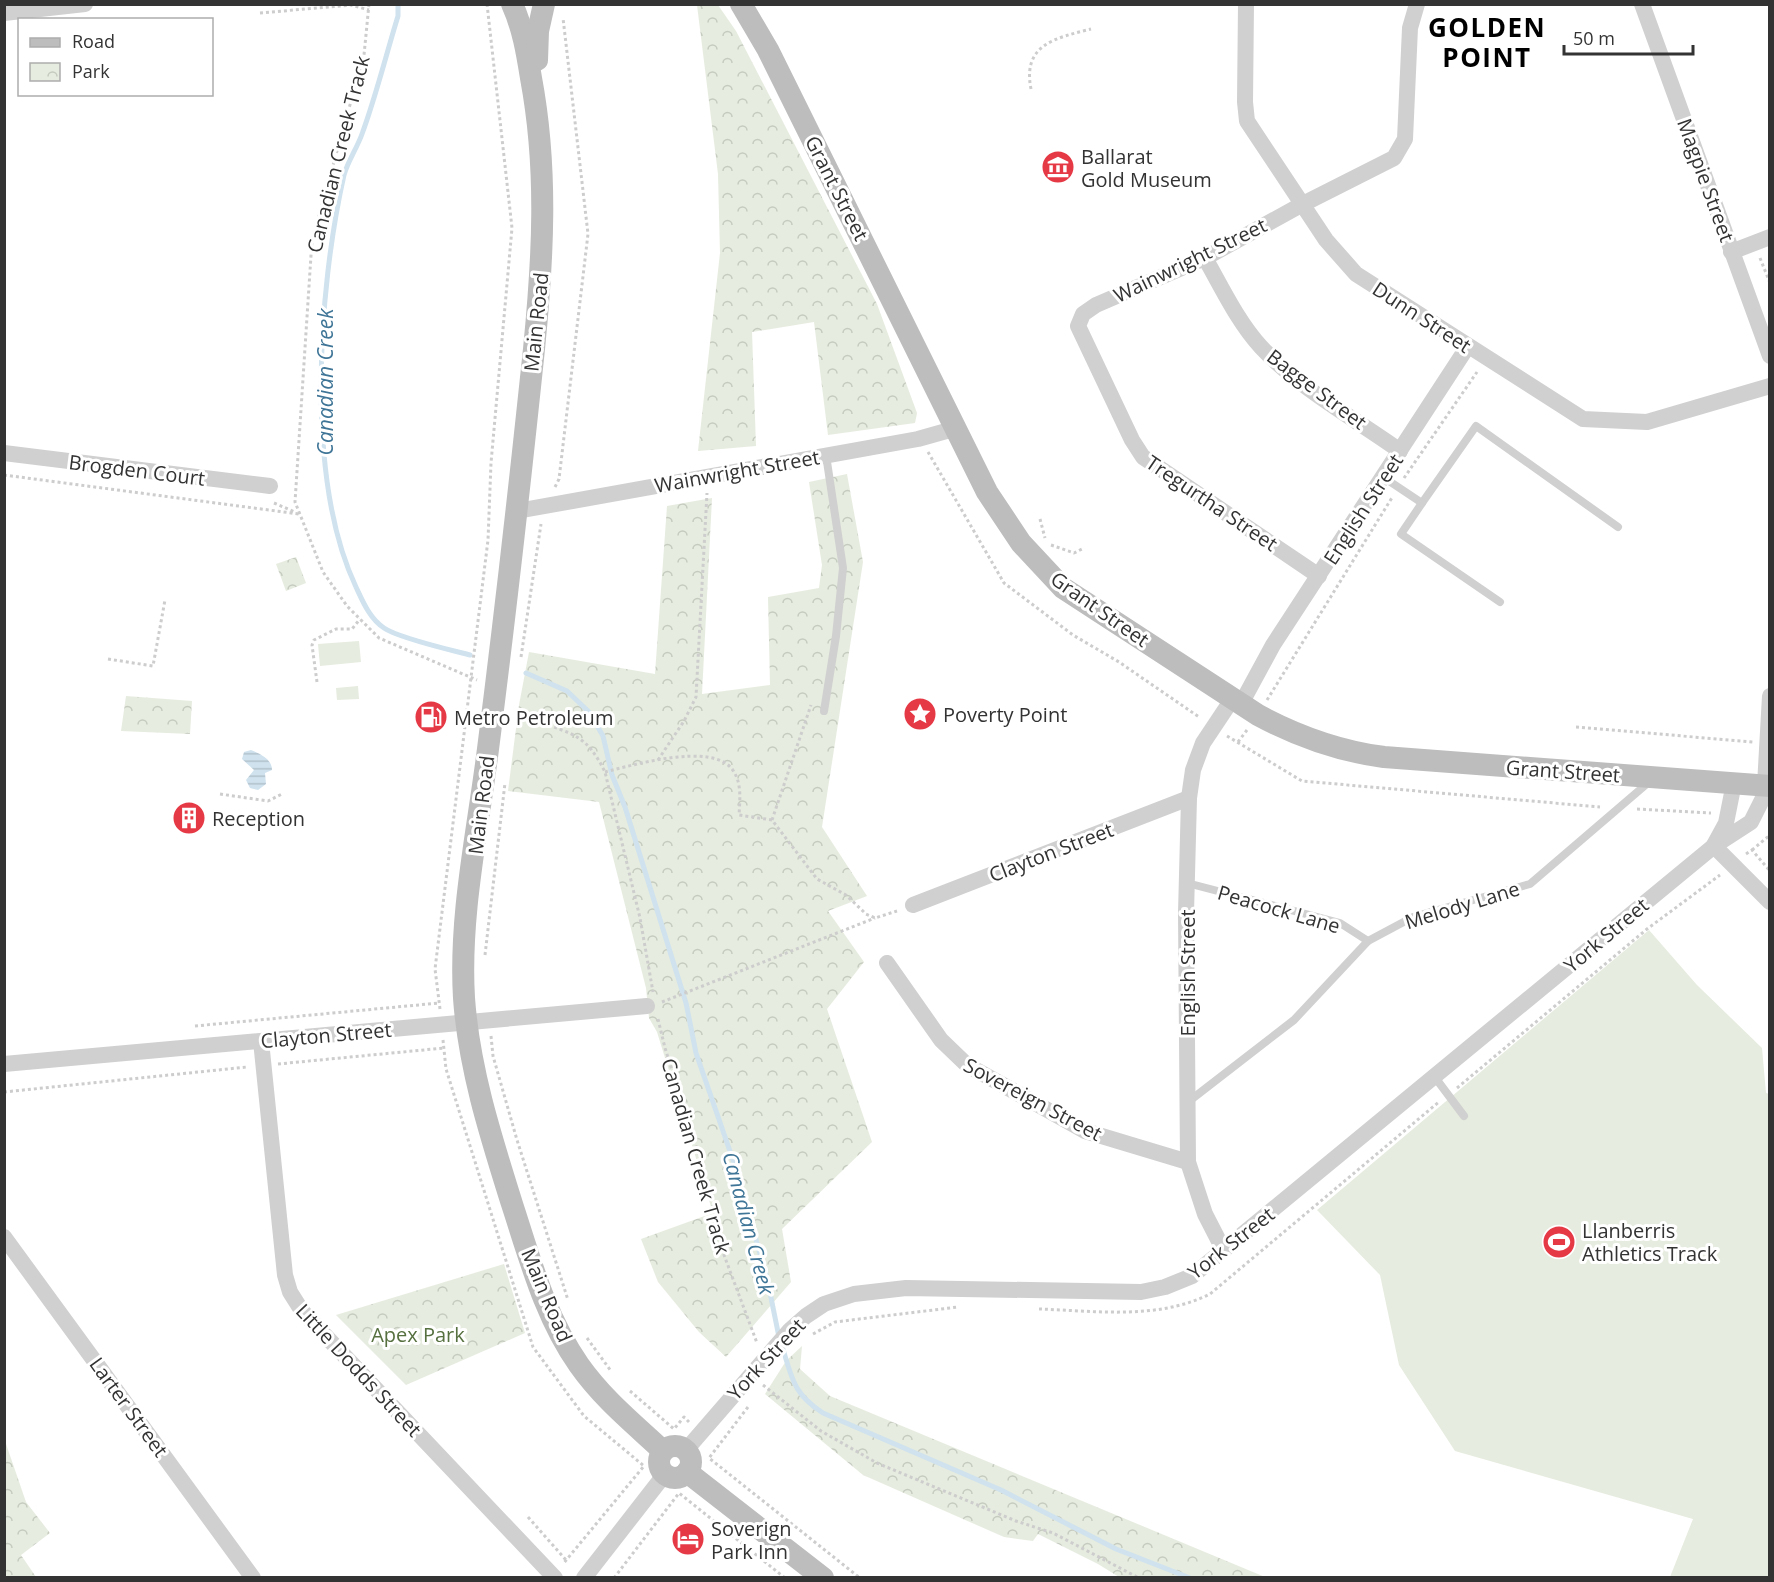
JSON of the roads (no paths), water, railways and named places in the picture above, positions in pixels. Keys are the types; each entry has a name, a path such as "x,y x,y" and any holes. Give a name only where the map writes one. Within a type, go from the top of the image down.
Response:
{"main road":[{"name":"Main Road","path":"512,4 524,38 537,106"},
{"name":"Main Road","path":"544,4 537,41 537,106 542,163 544,239 517,511 466,921 464,975 478,1023 488,1123 530,1259 552,1317 562,1338 594,1386 657,1464"},
{"name":"Grant Street","path":"741,4 768,50 957,428 978,475 1002,517 1041,567 1073,596 1244,706 1310,740 1360,754 1768,785"},
{"path":"657,1464 674,1445 687,1461 823,1578"}],"street":[{"path":"4,13 85,4"},
{"name":"Dunn Street","path":"1246,4 1245,102 1247,121 1331,248 1356,274 1579,417 1592,421 1647,422 1770,386"},
{"name":"Wainwright Street","path":"1080,318 1096,305 1205,258 1301,205 1388,162 1401,150 1406,130 1410,28 1417,4"},
{"name":"Magpie Street","path":"1642,4 1770,356"},
{"path":"1731,252 1762,240"},
{"name":"Bagge Street","path":"1205,258 1246,326 1266,352 1299,381 1400,451"},
{"name":"Tregurtha Street","path":"1080,318 1078,326 1080,334 1132,440 1143,457 1320,576"},
{"name":"English Street","path":"1224,1251 1205,1214 1188,1162 1187,883 1189,798 1196,759 1213,726 1244,706 1273,645 1468,346"},
{"name":"Wainwright Street","path":"517,511 918,439 957,428"},
{"name":"Brogden Court","path":"4,453 270,486"},
{"path":"1768,785 1767,744 1770,696"},
{"name":"York Street","path":"1714,846 1726,823 1734,783"},
{"name":"York Street","path":"687,1461 701,1431 790,1330 824,1304 874,1290 906,1288 1141,1292 1158,1289 1192,1276 1714,846 1753,820 1768,785"},
{"name":"Clayton Street","path":"913,905 1189,798"},
{"path":"1714,846 1770,902"},
{"name":"Sovereign Street","path":"887,963 941,1040 967,1065 1085,1131 1188,1162"},
{"name":"Clayton Street","path":"4,1064 653,1007"},
{"name":"Little Dodds Street","path":"261,1041 285,1275 293,1298 302,1311 555,1578"},
{"name":"Larter Street","path":"4,1237 253,1578"},
{"path":"584,1578 657,1464"}],"lane":[{"path":"1500,602 1401,534 1476,426 1618,526"},
{"path":"824,711 836,636 843,568 826,455"},
{"path":"1383,477 1422,503"},
{"name":"Melody Lane","path":"1188,1102 1299,1014 1368,941 1413,917 1530,884 1654,778"},
{"name":"Peacock Lane","path":"1187,883 1340,923 1368,941"},
{"path":"1434,1076 1464,1116"}],"water":[{"path":"251,750 265,757 272,770 265,773 266,784 258,790 250,788 246,780 254,770 242,759 244,752"}],"waterway":[{"name":"Canadian Creek","path":"398,4 398,16 372,105 344,175 335,222 323,328 321,384 323,440 329,493 340,543 356,587 371,615 391,632 470,655"},
{"name":"Canadian Creek","path":"526,673 567,691 589,712 603,736 612,775 625,807 686,1003 696,1053 733,1160 767,1278 779,1337"},
{"name":"Canadian Creek","path":"782,1346 791,1376 799,1392 823,1413 1001,1490 1116,1549 1190,1578"}],"place":[{"name":"Ballarat Gold Museum","path":"1058,167"},
{"name":"Poverty Point","path":"920,714"},
{"name":"Metro Petroleum","path":"431,717"},
{"name":"Reception","path":"189,818"},
{"name":"Llanberris Athletics Track","path":"1559,1242"},
{"name":"Soverign Park Inn","path":"688,1539"}],"district":[{"name":"GOLDEN POINT","path":"1487,42"}],"park label":[{"name":"Apex Park","path":"418,1334"}]}
